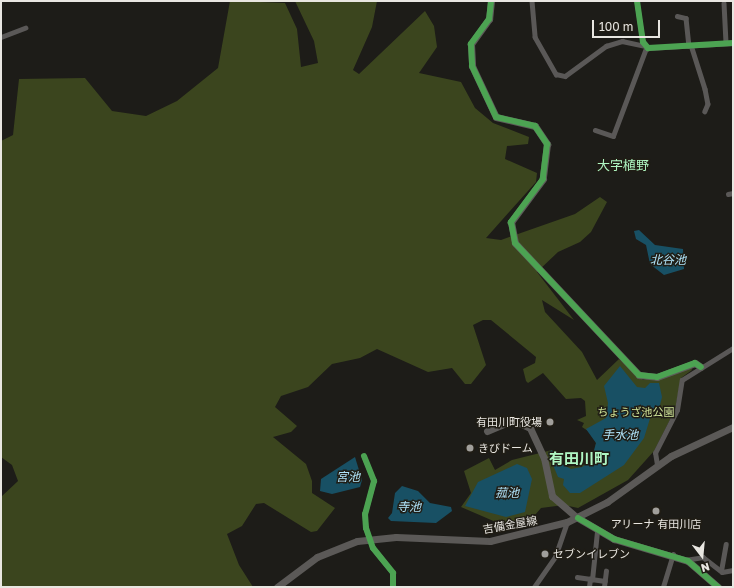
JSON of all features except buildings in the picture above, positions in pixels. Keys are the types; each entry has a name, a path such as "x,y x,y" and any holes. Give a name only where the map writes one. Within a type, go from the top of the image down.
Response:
{"main road":[{"name":"吉備金屋線","path":"277,587 317,557 370,539 490,541 567,522 578,518 607,502 657,465 733,428"}],"street":[{"path":"491,1 489,19 471,44 472,66 493,115 503,121 535,126 547,144 544,179 511,222 515,242 639,375 657,377 695,363 701,367"},
{"path":"532,1 536,37 556,74 565,76 606,46 622,41 646,47 733,43"},
{"path":"595,130 613,136 646,47 637,1"},
{"path":"724,3 726,43"},
{"path":"677,16 686,18 690,46 705,89 708,104 705,110"},
{"path":"1,38 25,28"},
{"path":"728,194 733,193"},
{"path":"657,465 655,453 677,410 682,380 733,348"},
{"path":"487,431 513,420 530,428 544,458 552,496 578,518 597,532 685,560 718,587"},
{"path":"364,456 374,481 365,519 373,548 393,573 393,587"},
{"path":"534,587 555,556 567,522"},
{"path":"589,587 597,532"},
{"path":"721,571 726,544"},
{"path":"663,587 673,555"},
{"path":"685,560 691,556 705,557 721,571 733,570"},
{"path":"604,587 606,570"},
{"path":"577,578 605,581"}],"green space":[{"name":"ちょうざ池公園","path":"230,1 285,3 297,29 301,67 318,63 314,41 295,1 377,1 372,27 353,70 359,74 425,11 434,26 437,47 419,73 461,82 475,108 493,123 529,137 528,144 507,146 505,159 537,173 536,182 486,238 501,240 575,214 600,197 607,202 591,232 580,242 558,252 537,272 574,320 542,300 545,312 582,352 597,380 619,359 643,380 691,367 692,370 681,378 675,410 654,451 628,480 578,508 564,505 541,508 529,522 505,526 461,507 471,493 464,471 489,458 495,470 512,460 552,450 555,459 565,467 588,464 594,456 596,443 591,433 582,427 584,423 577,420 586,416 585,401 581,398 566,399 543,373 528,383 526,381 523,369 535,363 536,357 491,320 483,320 473,325 486,365 471,384 465,384 452,368 428,372 377,349 360,358 332,364 308,387 281,396 275,407 297,426 291,432 273,437 306,464 312,481 312,493 335,508 317,531 311,532 264,503 256,504 242,526 227,534 239,565 253,587 1,587 1,497 18,481 12,465 1,457 1,141 13,135 19,79 85,78 112,111 146,116 177,101 218,68"}],"water":[{"name":"北谷池","path":"639,230 655,245 683,249 684,269 664,275 650,264 646,245 636,239 634,231"},
{"name":"手水池","path":"620,366 637,387 645,388 650,383 659,383 662,397 659,409 652,412 644,438 624,465 580,493 570,493 563,485 564,479 558,477 548,453 552,450 558,462 571,469 582,467 591,461 596,443 586,429 606,418 608,403 604,386"},
{"name":"宮池","path":"355,457 362,480 360,487 332,494 320,491 321,479"},
{"name":"菰池","path":"517,464 527,468 532,479 525,512 506,517 465,506 478,482"},
{"name":"寺池","path":"402,486 418,491 430,503 451,507 452,511 436,523 391,521 388,518 392,513 395,493"}],"cycle path":[{"path":"491,1 489,19 471,44 472,66 496,117 535,126 547,144 543,179 511,222 515,243 639,375 657,377 695,363 701,367"},
{"path":"637,1 643,42 648,48 733,43"},
{"path":"364,456 374,481 365,514 366,528 373,548 393,573 393,587"},
{"path":"578,518 614,539 688,561 718,587"}],"place":[{"name":"有田川町役場","path":"550,422"},
{"name":"きびドーム","path":"470,448"},
{"name":"アリーナ 有田川店","path":"656,511"},
{"name":"セブンイレブン","path":"545,554"}],"district":[{"name":"大字植野","path":"623,165"},
{"name":"有田川町","path":"579,459"}]}
